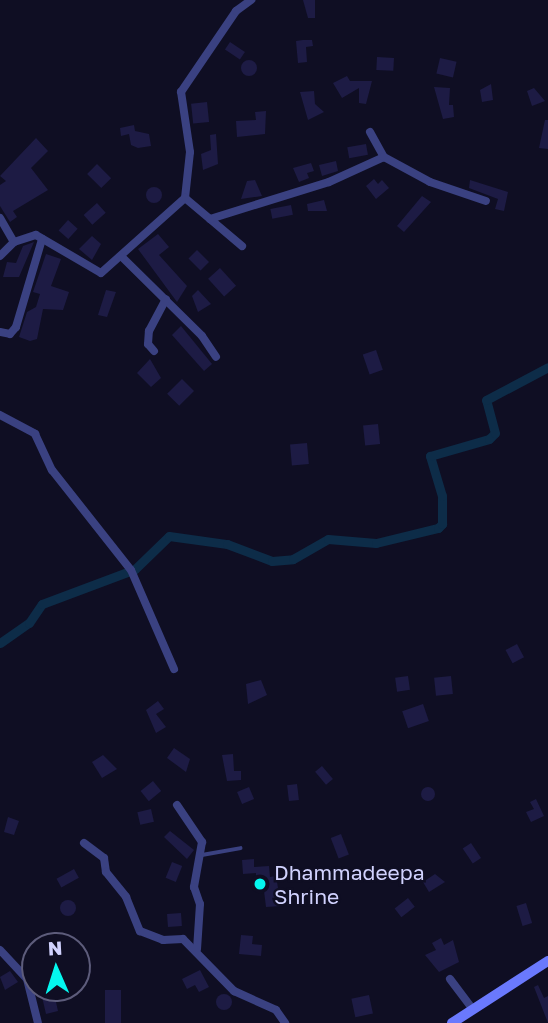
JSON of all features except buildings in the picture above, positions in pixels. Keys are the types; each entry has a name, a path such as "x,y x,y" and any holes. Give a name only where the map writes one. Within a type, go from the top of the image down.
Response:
{"street":[{"path":"216,357 166,299 119,253 185,198 190,152 181,92 236,11 251,0"},
{"path":"370,132 384,157 430,183 486,201"},
{"path":"210,219 329,182 384,157"},
{"path":"185,198 242,246"},
{"path":"0,218 14,242"},
{"path":"0,256 14,242 36,235 102,273 122,257"},
{"path":"0,332 10,334 16,327 42,239"},
{"path":"154,351 148,344 149,331 166,299"},
{"path":"0,415 35,434 52,470 131,570 174,669"},
{"path":"177,804 202,842 202,855 194,887 200,904 197,949"},
{"path":"84,843 104,858 106,872 126,897 140,931 163,940 183,939 197,949 234,991 276,1010 285,1023"},
{"path":"0,950 27,979 38,1023"},
{"path":"452,1023 548,961"},
{"path":"450,979 473,1009"}],"lane":[{"path":"202,855 240,848"}],"waterway":[{"path":"0,643 29,623 42,604 135,569 169,536 227,544 272,561 293,559 328,539 376,543 438,528 442,524 442,496 430,456 489,439 495,433 486,400 548,367"}],"place":[{"name":"Dhammadeepa Shrine","path":"260,884"}]}
